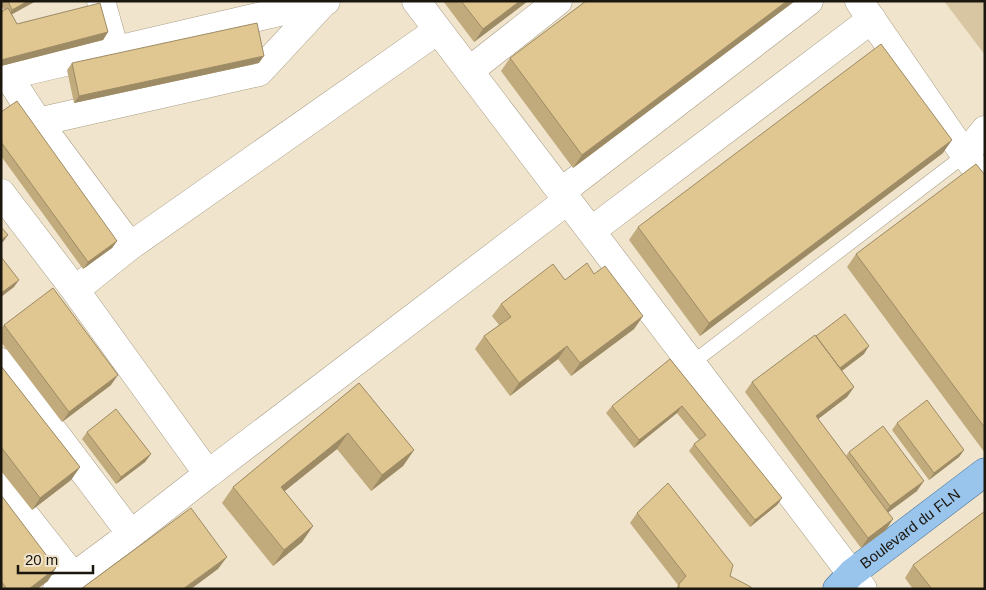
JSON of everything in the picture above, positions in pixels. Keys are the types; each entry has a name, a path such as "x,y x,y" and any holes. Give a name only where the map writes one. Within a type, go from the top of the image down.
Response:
{"main road":[{"name":"Boulevard du FLN","path":"851,584 985,472"}],"street":[{"path":"101,1 115,51"},
{"path":"416,1 692,363 851,584"},
{"path":"469,71 558,1"},
{"path":"1,485 65,582 131,534 564,196 809,1"},
{"path":"130,246 5,76 115,51 235,12 325,2"},
{"path":"38,122 258,72 325,2"},
{"path":"591,231 865,10 975,153 985,180"},
{"path":"75,290 130,246 438,30"},
{"path":"975,153 985,130"},
{"path":"1,193 75,290 208,474"},
{"path":"1,362 131,534"}],"lane":[{"path":"692,363 975,153"}],"shaded area":[{"path":"944,1 985,1 985,55"}],"building":[{"path":"8,1 28,1 12,10"},
{"path":"461,1 520,1 483,29"},
{"path":"586,1 787,1 582,155 510,58"},
{"path":"100,3 108,32 1,60 1,12 8,8 17,24"},
{"path":"257,23 264,56 79,96 72,63"},
{"path":"881,44 952,140 709,323 638,227"},
{"path":"17,101 117,241 88,262 1,142 1,112"},
{"path":"976,164 985,175 985,428 856,254"},
{"path":"1,227 8,235 1,240"},
{"path":"1,257 19,280 1,293"},
{"path":"587,263 594,274 605,266 643,316 580,363 567,346 519,383 484,336 511,317 501,304 553,264 565,280"},
{"path":"53,288 118,375 69,412 4,325"},
{"path":"845,314 869,346 840,368 816,336"},
{"path":"815,335 854,387 816,416 893,519 868,538 752,382"},
{"path":"670,359 782,498 755,520 694,444 706,435 682,406 639,440 612,406"},
{"path":"1,366 80,467 40,498 1,447"},
{"path":"359,383 414,450 382,475 348,433 281,487 313,526 284,550 233,487"},
{"path":"927,400 964,450 934,473 897,423"},
{"path":"116,409 151,454 121,477 87,432"},
{"path":"883,426 924,481 890,506 849,452"},
{"path":"668,483 733,565 730,576 751,587 751,589 679,589 679,584 686,576 637,513"},
{"path":"1,495 56,568 29,589 7,589 1,581"},
{"path":"191,508 227,557 183,589 81,589"},
{"path":"985,511 985,589 932,589 913,565"}]}
